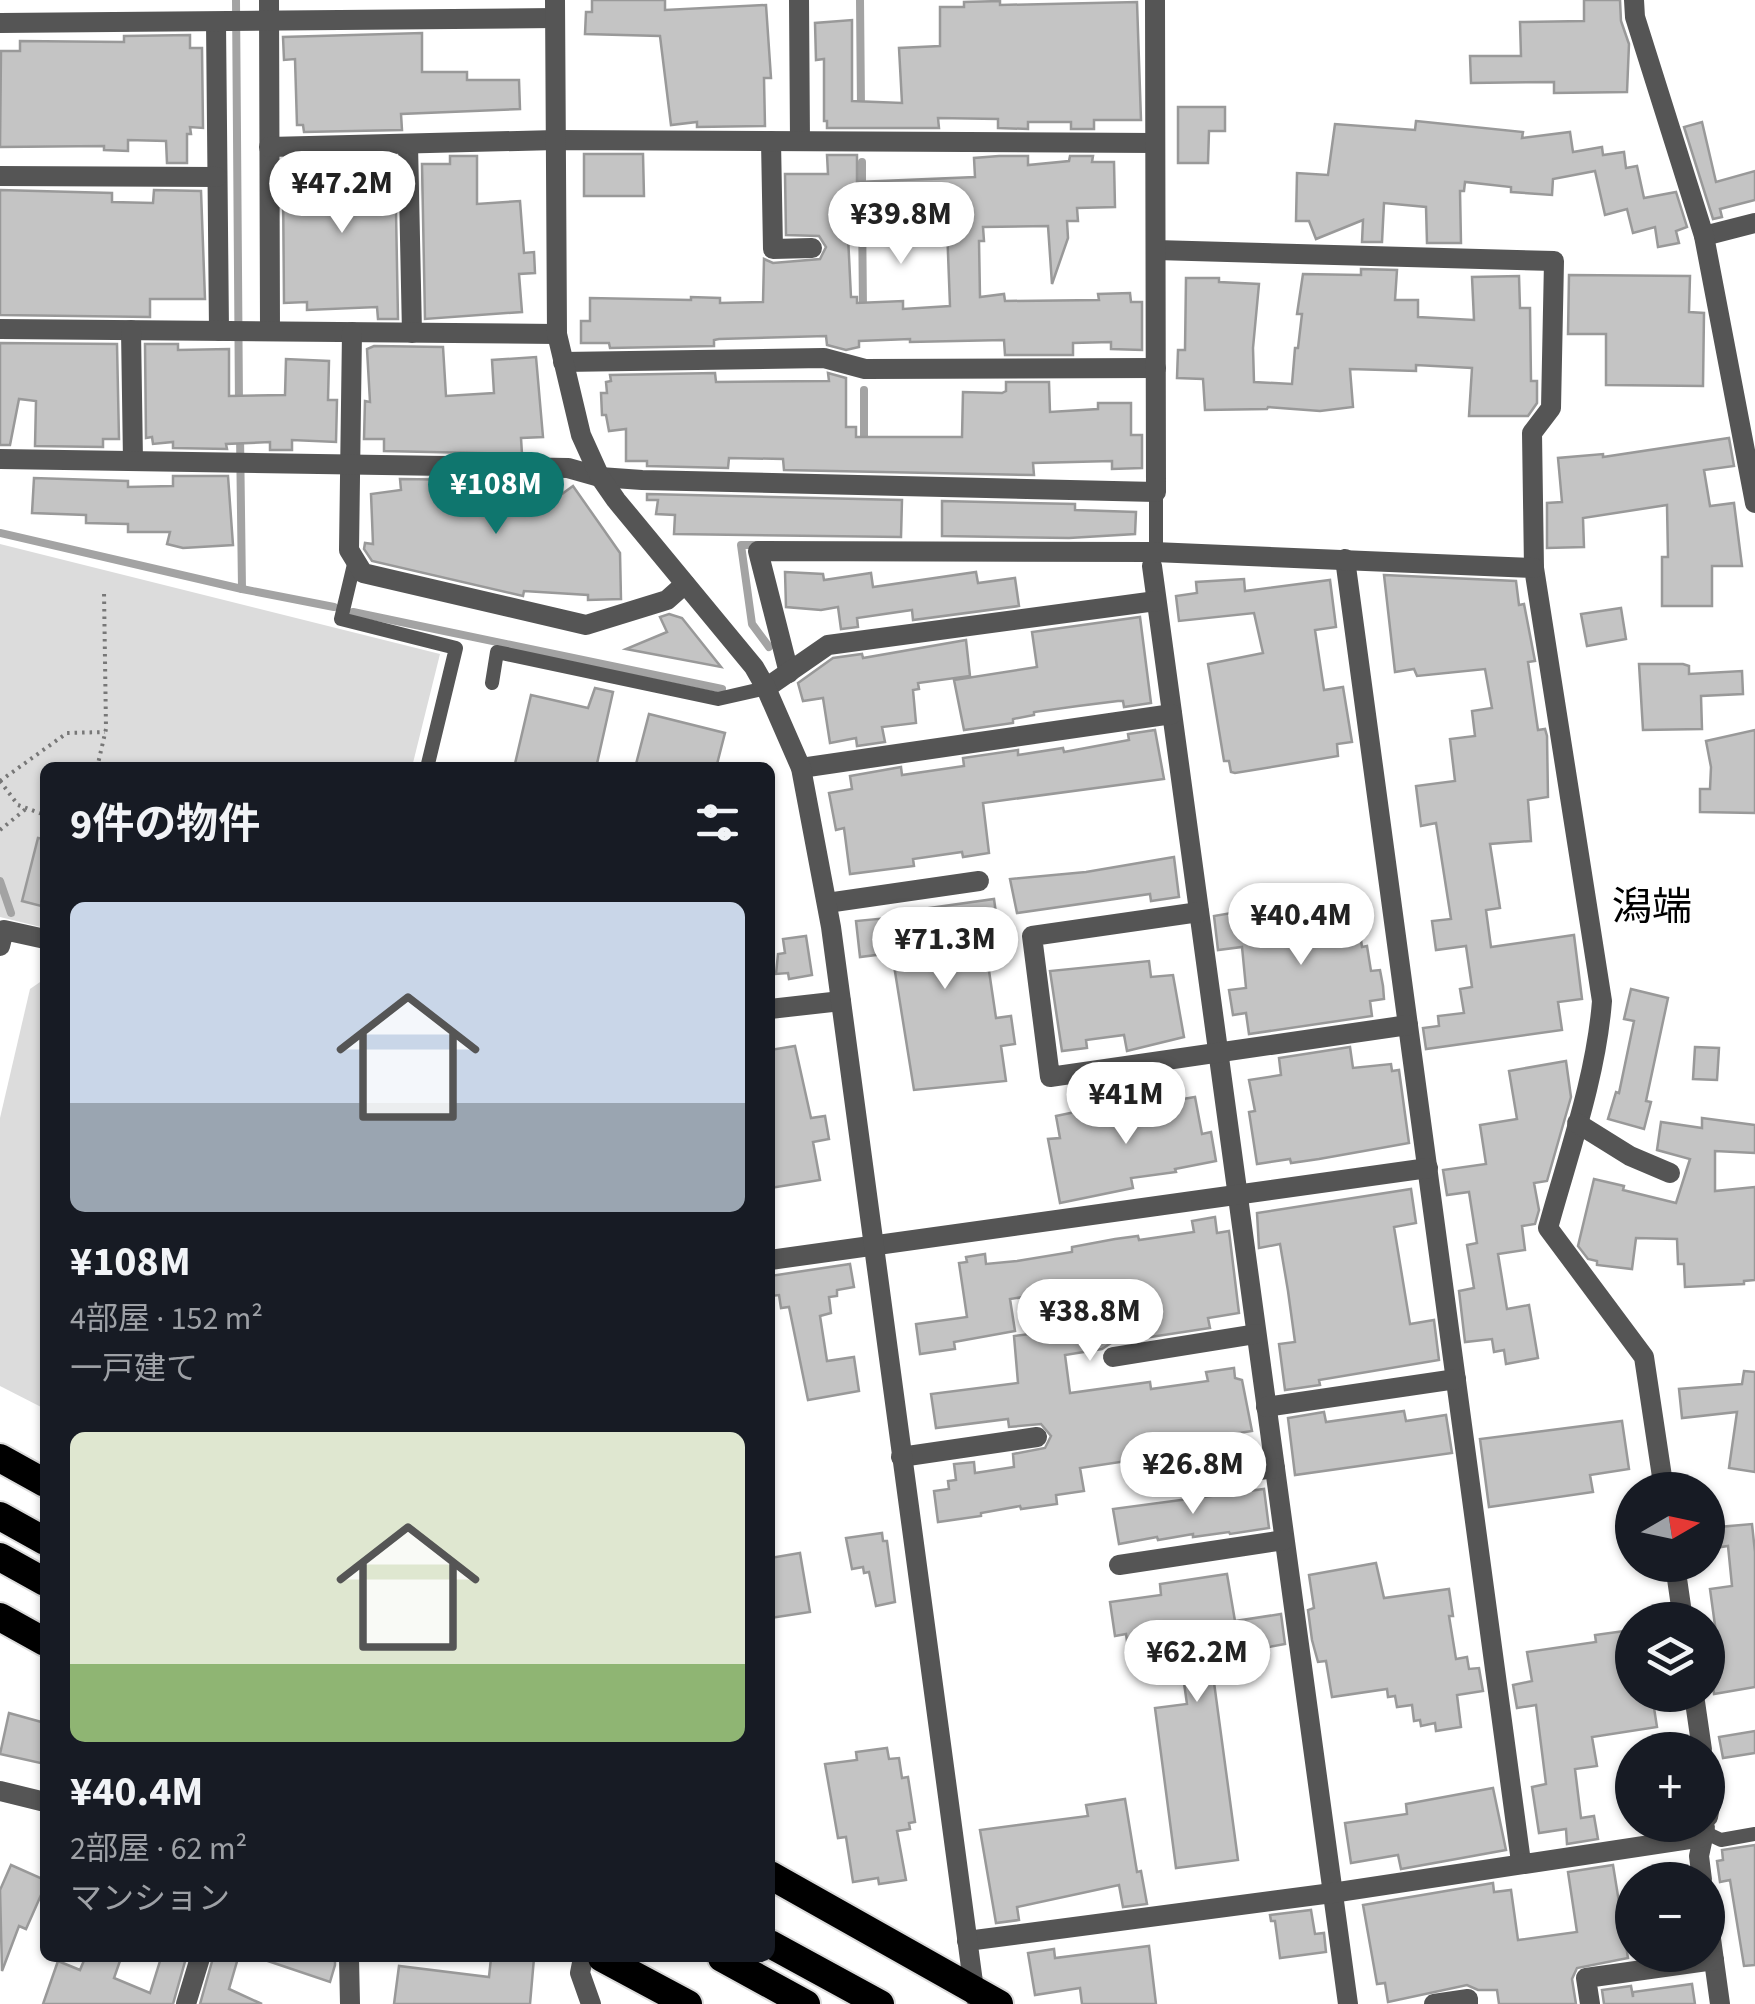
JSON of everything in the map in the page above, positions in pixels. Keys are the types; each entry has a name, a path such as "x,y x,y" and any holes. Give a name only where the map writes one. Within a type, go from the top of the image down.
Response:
{"highway":[{"path":"0,1458 40,1480"},
{"path":"0,1516 40,1539"},
{"path":"0,1557 40,1579"},
{"path":"0,1617 40,1639"},
{"path":"775,1878 983,1999"},
{"path":"775,1947 880,2004"},
{"path":"609,1962 688,2004"},
{"path":"729,1962 806,2004"}],"street":[{"path":"81,0 81,23"},
{"path":"800,0 800,141"},
{"path":"0,459 568,468 600,476 1156,492 1155,0"},
{"path":"1634,0 1635,16 1704,236 1755,503"},
{"path":"0,24 220,22 266,14 555,9 557,334 580,435 600,476 754,667 801,768 827,903 967,1940 983,1999"},
{"path":"265,331 270,147 266,14"},
{"path":"220,22 217,177 224,331"},
{"path":"270,147 556,140 1155,143"},
{"path":"770,141 774,249 812,248"},
{"path":"408,144 412,333"},
{"path":"0,176 217,177"},
{"path":"1704,236 1755,223"},
{"path":"1156,250 1554,261 1551,408 1532,433 1534,568 1602,1001 1577,1123 1548,1228 1644,1357 1661,1472"},
{"path":"0,329 557,334"},
{"path":"131,330 133,461"},
{"path":"352,332 349,550 363,573 586,625 667,600 685,584"},
{"path":"563,362 824,358 865,370 1156,368"},
{"path":"789,673 758,550 1153,559 1345,558 1534,568"},
{"path":"1345,558 1521,1862"},
{"path":"1153,559 1348,2004"},
{"path":"766,688 828,645 1156,601"},
{"path":"801,768 1172,714"},
{"path":"827,903 979,882"},
{"path":"1199,912 1032,936 1050,1077 1408,1025"},
{"path":"0,946 4,930 40,938"},
{"path":"775,1009 841,1002"},
{"path":"1577,1123 1630,1156 1670,1173"},
{"path":"775,1259 1428,1168"},
{"path":"1113,1357 1256,1334"},
{"path":"1266,1407 1456,1379"},
{"path":"902,1457 1037,1438"},
{"path":"1170,1482 1274,1468"},
{"path":"1119,1566 1284,1540"},
{"path":"0,1792 40,1801"},
{"path":"967,1940 1332,1894 1629,1842"},
{"path":"186,2004 199,1962"},
{"path":"349,1962 350,2004"},
{"path":"582,1962 580,1973 591,2004"},
{"path":"1590,2004 1586,1978 1629,1972"},
{"path":"1716,1972 1720,2004"},
{"path":"1434,2004 1468,1999 1468,2004"}],"lane":[{"path":"1153,559 1156,492"},
{"path":"355,560 340,619 456,648 428,762"},
{"path":"492,682 497,652 718,699 766,688"},
{"path":"1725,1839 1755,1834"}],"path":[{"path":"98,762 105,732 104,592"},
{"path":"40,813 18,804 0,781 67,733 105,732"},
{"path":"0,830 27,808"}],"shaded area":[{"path":"0,544 440,654 413,762 40,762 40,927 0,917"},
{"path":"40,982 40,1406 0,1386 0,1118 30,989"}],"building":[{"path":"592,0 665,0 665,10 766,5 771,78 764,78 765,126 697,127 697,122 671,125 660,36 585,34 586,12 592,12"},
{"path":"1584,0 1620,0 1621,21 1629,44 1627,92 1554,93 1554,82 1471,83 1470,56 1521,56 1520,22 1584,21"},
{"path":"1000,1 1000,5 1137,2 1141,120 1094,120 1094,129 1071,129 1071,122 1028,122 1028,129 998,128 998,119 938,118 939,128 827,128 824,59 816,60 815,23 852,20 852,101 902,103 899,48 940,46 940,7"},
{"path":"422,33 422,72 467,72 467,80 519,80 520,109 401,114 402,130 304,132 303,125 297,125 295,59 284,60 283,37"},
{"path":"190,35 190,48 202,48 203,128 190,127 187,163 167,163 166,141 128,140 128,151 104,150 104,146 0,147 1,51 20,51 20,41 124,42 124,36"},
{"path":"1178,107 1225,107 1225,131 1209,131 1208,163 1178,163"},
{"path":"1416,121 1523,132 1522,138 1570,132 1573,152 1602,147 1603,155 1624,152 1626,168 1637,166 1644,198 1676,192 1687,227 1676,231 1679,243 1658,247 1655,227 1633,233 1627,209 1605,215 1595,171 1553,179 1552,195 1511,192 1511,187 1465,182 1464,191 1460,191 1461,243 1427,243 1426,207 1384,203 1382,242 1362,242 1363,220 1316,239 1309,221 1296,221 1297,173 1328,175 1335,124 1415,130"},
{"path":"1702,122 1716,182 1755,171 1755,200 1720,209 1722,217 1713,219 1684,127"},
{"path":"584,154 643,154 644,196 584,196"},
{"path":"827,155 857,155 857,182 975,177 974,158 999,156 1028,156 1028,165 1069,161 1070,156 1093,156 1092,162 1114,162 1115,207 1077,208 1078,221 1067,221 1068,238 1052,284 1048,226 983,227 984,241 979,241 980,297 1004,294 1005,301 1099,300 1098,294 1130,293 1131,302 1142,302 1142,350 1111,349 1111,342 1073,343 1073,355 1005,355 1004,340 910,339 859,341 859,347 846,350 827,345 826,336 719,339 714,340 714,346 610,348 609,343 581,343 581,321 590,321 590,298 691,297 720,298 720,303 763,302 764,259 773,263 820,259 826,247 819,236 786,235 785,174 828,174","holes":["889,215 890,229 947,227 950,306 903,309 903,301 857,303 857,297 851,297 847,216"]},
{"path":"450,156 477,156 477,204 520,201 524,253 534,252 535,273 519,274 522,312 425,319 422,164 450,164"},
{"path":"395,158 398,319 378,319 377,307 307,310 307,302 284,303 283,182 306,182 305,160"},
{"path":"0,190 112,193 112,202 153,203 154,190 201,191 205,299 150,299 150,317 0,315"},
{"path":"1361,269 1397,270 1395,300 1418,300 1418,317 1474,320 1472,277 1519,276 1520,308 1530,308 1531,381 1537,381 1537,403 1528,416 1469,416 1472,368 1416,365 1416,371 1350,369 1353,407 1320,411 1268,407 1205,410 1203,379 1177,378 1178,350 1185,350 1186,278 1259,284 1254,382 1292,384 1303,274 1361,275"},
{"path":"1569,275 1690,276 1689,312 1704,313 1703,386 1606,385 1606,334 1568,334"},
{"path":"0,343 117,344 119,439 103,439 103,447 35,446 36,401 19,399 10,445 0,445"},
{"path":"145,344 178,344 178,350 229,349 229,396 285,395 286,359 329,361 328,400 337,400 336,442 292,440 292,450 270,450 270,442 226,444 227,449 173,448 173,442 153,444 152,437 146,438"},
{"path":"443,347 446,396 494,393 492,360 536,357 543,437 521,438 522,454 384,451 384,439 364,439 365,401 370,402 367,349"},
{"path":"715,373 716,382 829,381 828,373 846,378 846,427 856,427 856,437 962,437 963,392 1002,393 1006,391 1006,382 1049,382 1050,412 1098,409 1098,403 1131,403 1131,435 1142,435 1142,468 1112,469 1112,461 1033,463 1034,475 784,470 783,459 729,458 728,468 647,466 647,461 626,461 626,429 609,431 606,415 602,415 601,393 607,393 610,375"},
{"path":"1729,438 1734,466 1704,470 1710,506 1734,503 1742,566 1712,566 1712,606 1662,606 1662,557 1668,557 1667,505 1583,518 1584,547 1547,548 1547,503 1562,502 1558,458 1603,457"},
{"path":"173,476 228,476 233,545 183,548 167,544 170,532 128,532 128,524 86,523 86,515 32,513 34,478 128,481 128,487 173,486"},
{"path":"400,479 544,481 544,507 573,486 620,553 621,599 588,600 588,595 524,591 523,596 372,561 364,549 365,543 373,544 371,494 401,490"},
{"path":"647,494 902,500 901,537 674,534 675,515 656,514 658,500 647,500"},
{"path":"942,501 1075,504 1075,510 1136,512 1135,534 1069,538 942,536"},
{"path":"785,572 823,574 824,580 871,573 873,587 976,572 978,583 1015,578 1019,606 913,620 912,610 857,618 858,627 841,629 838,607 786,607"},
{"path":"1384,575 1516,581 1535,661 1528,662 1538,730 1545,729 1547,736 1548,797 1528,800 1531,841 1490,844 1500,908 1486,910 1491,947 1574,935 1582,999 1558,1002 1562,1030 1426,1049 1423,1028 1439,1026 1438,1016 1464,1013 1460,989 1472,987 1466,946 1436,950 1432,921 1451,919 1436,823 1421,826 1416,786 1455,781 1450,739 1475,736 1472,711 1492,708 1485,669 1417,676 1414,669 1395,672"},
{"path":"1244,579 1245,591 1330,580 1336,627 1315,630 1324,690 1343,687 1352,742 1337,744 1338,756 1235,773 1231,772 1229,761 1224,761 1208,664 1263,653 1254,613 1179,621 1176,596 1197,593 1196,582"},
{"path":"1621,608 1626,639 1587,646 1581,614"},
{"path":"669,614 682,618 721,667 626,649 667,632 660,617"},
{"path":"1140,617 1151,703 1124,707 1123,701 1118,701 1034,712 1013,719 1013,723 964,730 954,680 1037,667 1032,632"},
{"path":"966,640 970,676 918,683 919,689 913,690 916,723 882,727 885,742 857,746 856,738 830,743 823,698 803,701 798,683 833,658 862,654 863,658"},
{"path":"1639,664 1683,664 1689,666 1689,674 1742,671 1743,694 1701,696 1702,729 1643,730"},
{"path":"595,688 613,692 597,762 515,762 531,695 588,708"},
{"path":"649,714 725,733 718,762 637,762"},
{"path":"1155,730 1164,779 983,803 989,853 963,857 962,852 913,859 914,866 850,874 844,828 836,830 829,793 852,789 850,776 901,767 902,775 964,766 963,758 1018,750 1018,755 1063,748 1064,752 1129,740 1128,734"},
{"path":"1755,730 1755,813 1700,812 1700,789 1710,789 1706,741"},
{"path":"38,838 40,838 40,906 22,901"},
{"path":"1174,857 1179,897 1151,901 1150,894 1017,913 1010,879 1086,872"},
{"path":"1355,897 1362,947 1367,946 1371,971 1380,970 1383,986 1384,999 1370,1001 1372,1016 1249,1034 1246,1013 1233,1015 1229,990 1246,988 1242,947 1218,950 1214,916 1231,913 1235,919 1292,913 1337,906 1336,901"},
{"path":"994,899 999,935 984,937 996,1018 1011,1016 1015,1044 1001,1046 1006,1081 914,1090 892,953 860,957 856,921 930,914 929,908"},
{"path":"806,936 812,975 789,979 788,973 776,974 778,954 785,953 783,939"},
{"path":"1149,961 1151,977 1173,975 1184,1037 1127,1051 1124,1035 1086,1040 1087,1048 1062,1051 1050,971"},
{"path":"1631,989 1668,998 1646,1101 1651,1102 1644,1129 1608,1119 1616,1092 1619,1093 1634,1021 1624,1019"},
{"path":"795,1046 811,1118 825,1116 829,1139 813,1142 820,1180 775,1187 775,1049"},
{"path":"1350,1047 1353,1068 1391,1064 1392,1071 1399,1070 1409,1143 1291,1163 1290,1159 1257,1164 1249,1112 1255,1111 1249,1080 1281,1075 1279,1058"},
{"path":"1695,1047 1719,1048 1717,1080 1693,1079"},
{"path":"1566,1061 1571,1097 1547,1181 1534,1183 1539,1210 1535,1224 1522,1226 1525,1250 1498,1254 1507,1309 1529,1305 1538,1358 1506,1364 1504,1350 1494,1352 1492,1339 1465,1342 1459,1291 1474,1288 1467,1245 1477,1243 1469,1192 1447,1195 1443,1170 1486,1164 1480,1125 1517,1119 1509,1071"},
{"path":"1195,1097 1202,1134 1211,1132 1216,1161 1131,1178 1133,1188 1060,1203 1048,1139 1060,1138 1056,1116 1080,1111 1081,1116"},
{"path":"1702,1118 1755,1125 1755,1153 1715,1151 1715,1191 1755,1187 1755,1280 1685,1287 1684,1264 1678,1264 1677,1239 1636,1238 1632,1269 1597,1265 1597,1261 1588,1259 1578,1246 1594,1179 1676,1203 1690,1159 1657,1150 1661,1122 1702,1128"},
{"path":"1411,1189 1416,1223 1394,1227 1410,1324 1434,1320 1439,1360 1319,1380 1320,1385 1285,1390 1279,1344 1295,1342 1288,1291 1280,1244 1259,1248 1257,1213"},
{"path":"1215,1217 1217,1233 1229,1231 1239,1313 1208,1318 1210,1328 1111,1343 1102,1349 1065,1355 1070,1393 1150,1382 1151,1389 1208,1381 1206,1372 1234,1368 1235,1378 1242,1380 1252,1431 1232,1434 1233,1445 1080,1468 1084,1491 1056,1495 1057,1504 1021,1509 1020,1506 938,1522 934,1491 949,1489 948,1481 956,1480 954,1464 974,1462 975,1473 1014,1467 1013,1454 1045,1448 1051,1436 1041,1424 1009,1427 1008,1419 936,1428 931,1394 1018,1383 1014,1336 1078,1328 1072,1290 1010,1299 1015,1331 954,1342 955,1349 920,1354 916,1324 967,1317 959,1263 967,1262 966,1257 985,1254 986,1264 1017,1261 1072,1252 1072,1247 1115,1239 1138,1236 1139,1240 1194,1232 1192,1221"},
{"path":"850,1264 854,1287 837,1290 837,1296 829,1297 831,1313 820,1316 827,1361 854,1357 859,1391 808,1400 789,1307 781,1308 779,1295 775,1295 775,1275"},
{"path":"1744,1371 1755,1372 1755,1472 1729,1468 1737,1412 1682,1418 1679,1389 1742,1384"},
{"path":"1404,1411 1406,1421 1446,1415 1452,1453 1295,1475 1288,1418 1324,1412 1326,1422"},
{"path":"1622,1421 1629,1469 1590,1475 1593,1492 1489,1507 1480,1439"},
{"path":"1264,1489 1269,1528 1119,1544 1113,1509"},
{"path":"1752,1524 1755,1687 1725,1692 1725,1602 1712,1602 1710,1589 1732,1586 1725,1526"},
{"path":"882,1533 883,1541 887,1541 895,1602 876,1606 869,1572 864,1573 863,1567 852,1569 846,1538"},
{"path":"800,1553 810,1612 775,1617 775,1557"},
{"path":"1376,1563 1384,1598 1449,1589 1456,1659 1467,1657 1469,1669 1479,1668 1483,1691 1457,1695 1461,1727 1436,1731 1435,1723 1421,1726 1420,1720 1414,1721 1412,1705 1397,1707 1395,1696 1388,1697 1387,1689 1332,1697 1326,1661 1318,1662 1312,1640 1308,1610 1314,1608 1309,1575"},
{"path":"1227,1574 1235,1621 1281,1614 1285,1644 1258,1649 1259,1654 1218,1659 1220,1674 1213,1675 1238,1860 1176,1868 1155,1708 1187,1704 1177,1634 1127,1641 1126,1634 1115,1636 1110,1602 1161,1595 1160,1584"},
{"path":"1615,1632 1615,1712 1655,1712 1657,1727 1592,1737 1597,1766 1575,1769 1581,1818 1594,1816 1598,1839 1567,1844 1566,1829 1539,1833 1532,1787 1546,1784 1536,1705 1517,1708 1513,1685 1532,1681 1527,1652 1596,1642 1595,1635"},
{"path":"9,1713 40,1722 40,1763 0,1754"},
{"path":"1755,1731 1755,1753 1725,1758 1725,1736"},
{"path":"887,1748 889,1759 899,1758 902,1778 908,1777 915,1822 909,1823 910,1829 897,1831 906,1880 879,1884 878,1878 853,1882 846,1837 838,1838 825,1764 857,1760 856,1752"},
{"path":"1493,1788 1506,1850 1401,1869 1398,1855 1351,1863 1345,1823 1407,1814 1406,1804"},
{"path":"1125,1799 1137,1872 1141,1871 1147,1904 1123,1907 1119,1885 1017,1907 1019,1920 996,1923 980,1830 1088,1816 1086,1805"},
{"path":"1755,1845 1755,1965 1744,1966 1730,1880 1725,1881 1725,1862 1717,1862 1723,1860 1722,1850"},
{"path":"11,1865 40,1878 40,1897 26,1929 19,1926 2,1971 0,1890"},
{"path":"1613,1865 1615,1877 1615,1961 1577,1968 1572,1979 1576,2004 1499,2004 1497,1990 1478,1990 1467,1985 1388,2002 1385,1983 1377,1984 1363,1905 1493,1883 1494,1892 1511,1890 1518,1940 1577,1932 1568,1872"},
{"path":"1311,1910 1315,1934 1324,1933 1326,1952 1280,1958 1275,1921 1271,1921 1270,1915"},
{"path":"1149,1946 1156,2004 1082,2004 1080,1988 1035,1995 1028,1953 1054,1949 1055,1958"},
{"path":"58,1962 80,1970 83,1962 120,1962 114,1978 150,1993 160,1962 185,1962 173,2004 43,2004"},
{"path":"212,1962 237,1962 229,1989 262,2004 200,2004"},
{"path":"271,1962 335,1962 330,1982"},
{"path":"491,1962 534,1962 530,2004 394,2004 399,1966 489,1977"},
{"path":"1692,1984 1695,2004 1604,2004 1602,1990 1631,1986 1633,1997 1633,1992"}],"waterway":[{"path":"236,0 239,405"},
{"path":"860,0 861,107"},
{"path":"862,162 862,189"},
{"path":"862,208 863,309"},
{"path":"864,390 864,446"},
{"path":"240,434 242,589"},
{"path":"0,533 334,607"},
{"path":"761,545 741,545 752,624 769,647"},
{"path":"353,612 722,689"},
{"path":"0,881 11,913"}],"district":[{"name":"潟端","path":"1652,907"}]}
